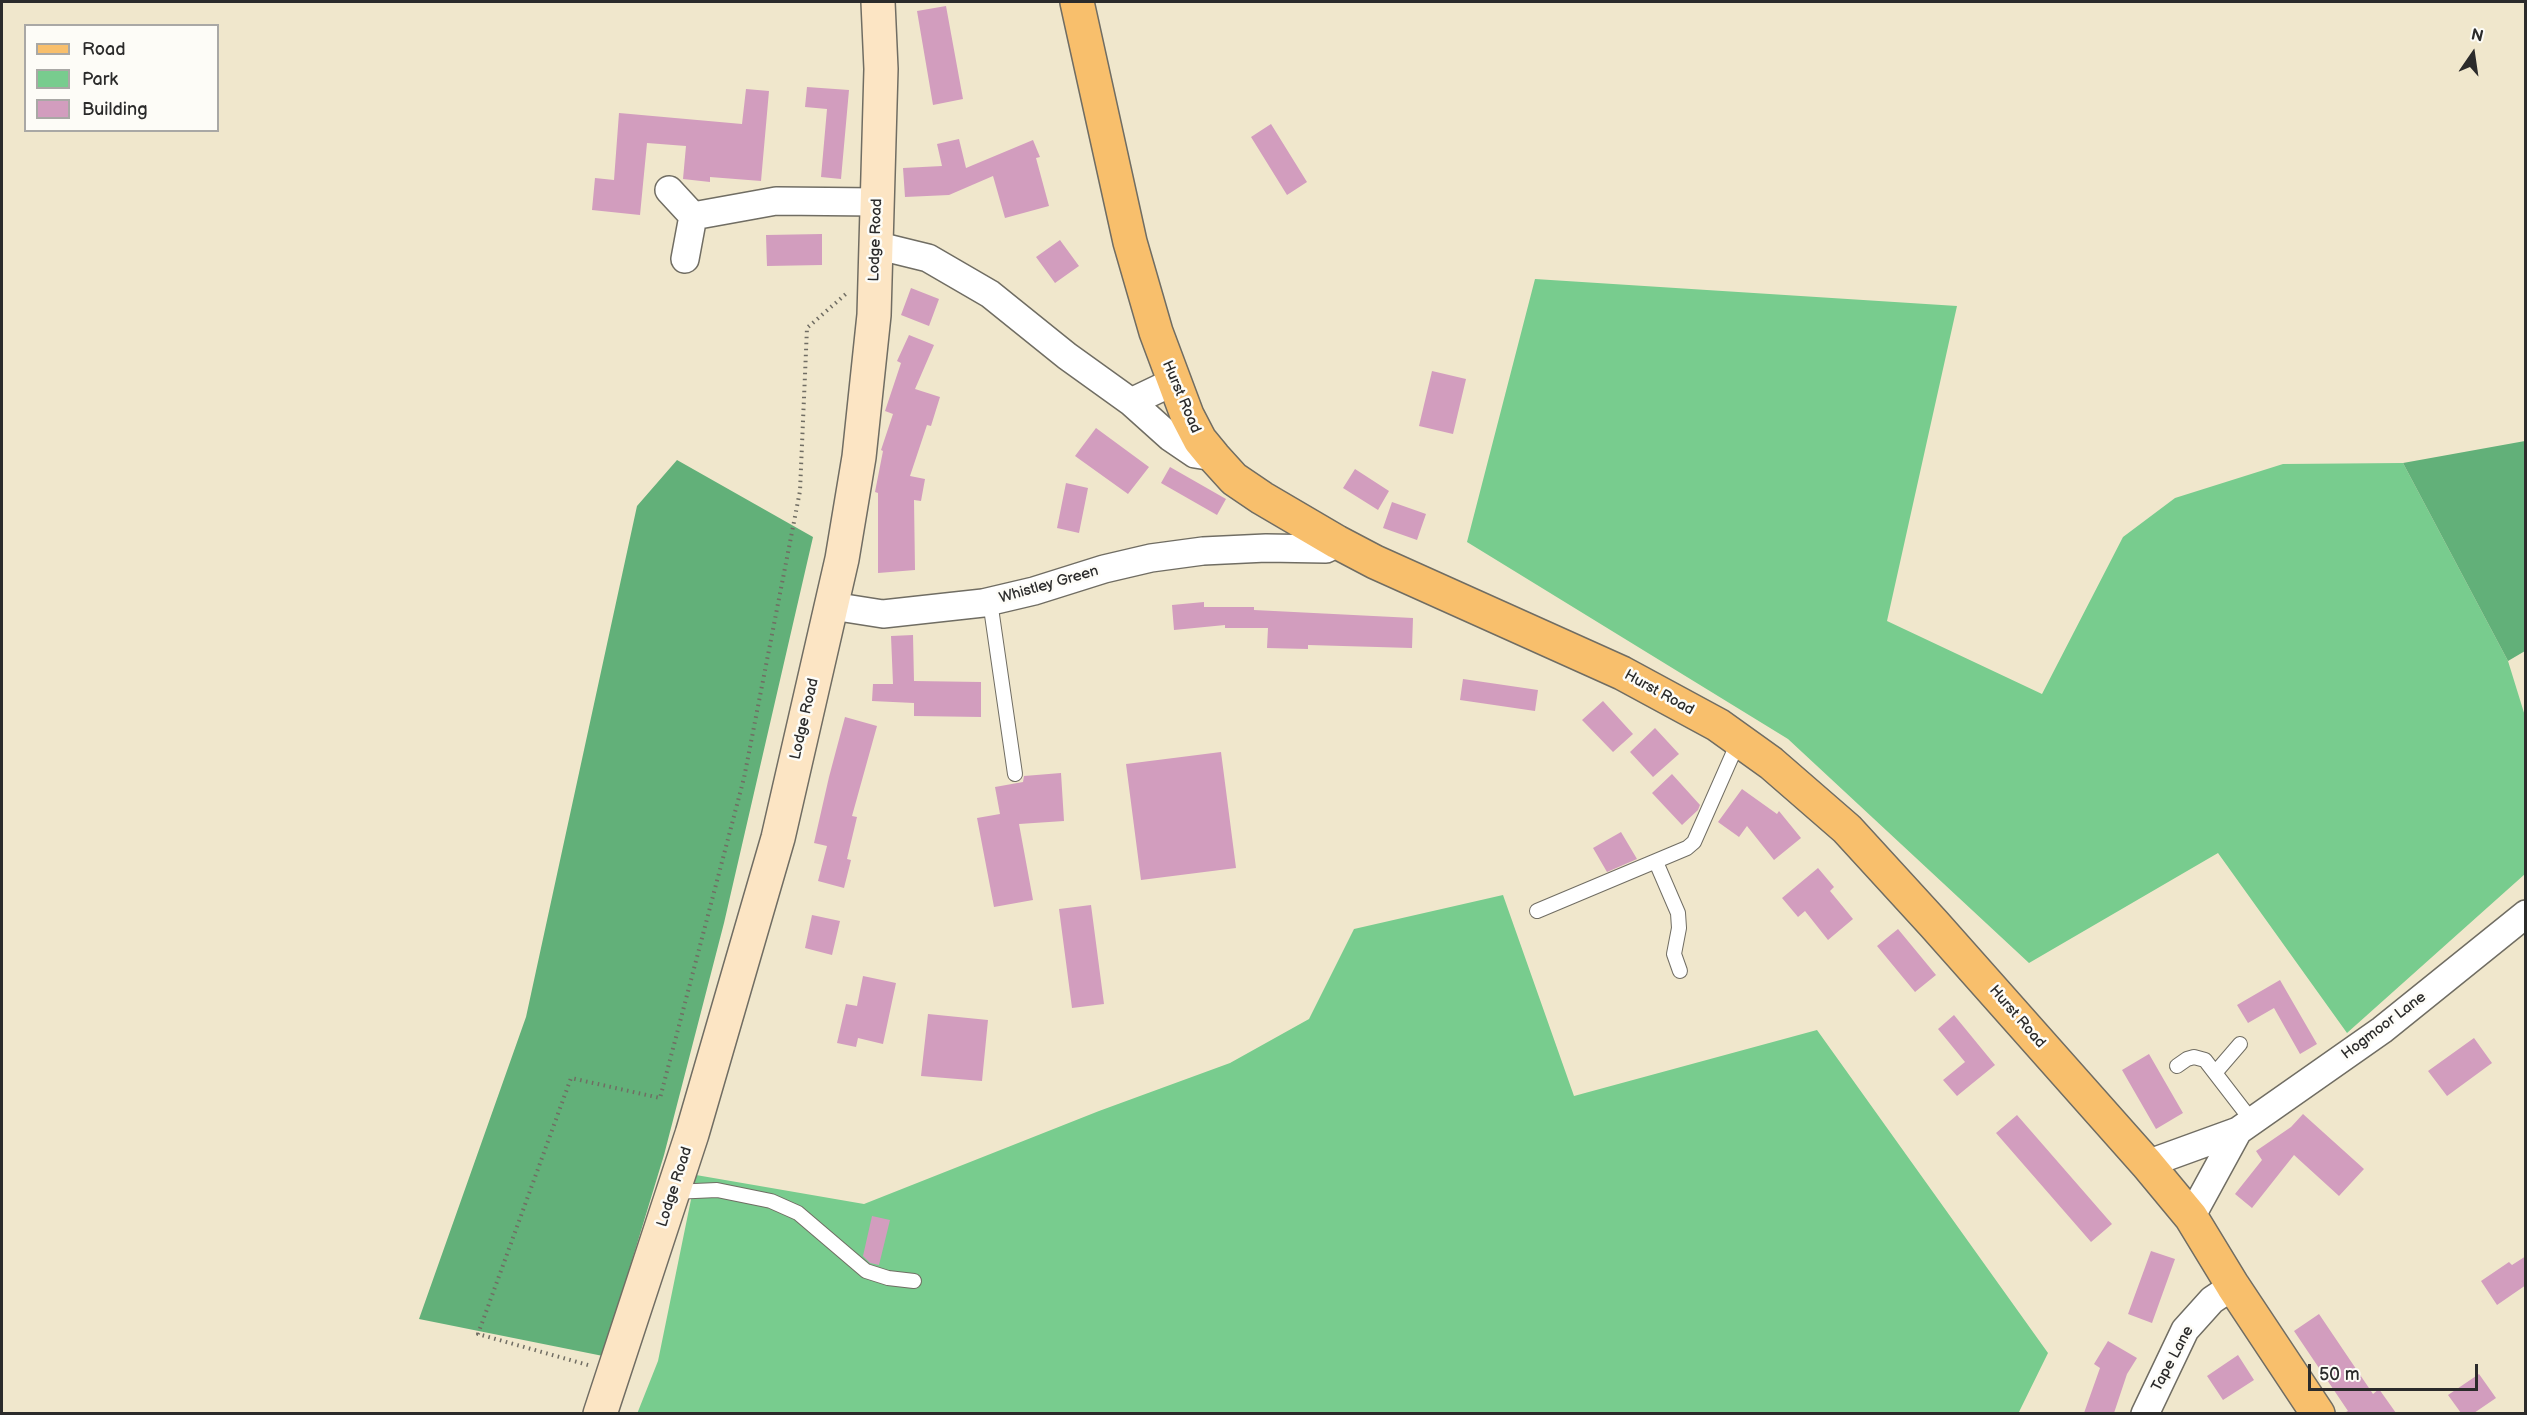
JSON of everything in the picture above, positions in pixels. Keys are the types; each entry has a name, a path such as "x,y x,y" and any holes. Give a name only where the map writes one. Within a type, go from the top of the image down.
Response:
{"main road":[{"name":"Lodge Road","path":"600,1413 674,1192 778,838 842,559 859,457 873,326 881,69 878,2"},
{"name":"Hurst Road","path":"1077,2 1130,242 1156,332 1173,382 1200,440 1214,458 1234,479 1278,509 1337,542 1375,562 1622,673 1673,699 1771,763 1847,829 2147,1164 2191,1217 2233,1286 2318,1413"}],"street":[{"path":"669,190 693,216"},
{"path":"693,216 776,201 878,202"},
{"path":"685,259 693,216"},
{"path":"874,257 928,258 990,294 1067,356 1131,402 1170,437 1195,454 1214,458"},
{"path":"1131,402 1173,382"},
{"path":"1266,548 1278,509"},
{"name":"Whistley Green","path":"831,606 884,614 990,601 1151,558 1203,551 1266,548 1326,549 1337,542"},
{"name":"Hogmoor Lane","path":"2147,1164 2245,1126 2382,1030 2526,914"},
{"name":"Hogmoor Lane","path":"2191,1217 2245,1126"},
{"name":"Tape Lane","path":"2145,1413 2185,1330 2212,1300 2233,1286"}],"lane":[{"path":"990,601 1015,774"},
{"path":"1537,911 1687,848 1694,842 1739,740"},
{"path":"1656,862 1678,913 1679,928 1674,954 1680,971"},
{"path":"2215,1073 2240,1044"},
{"path":"2177,1066 2194,1057 2205,1060 2215,1073 2245,1126"},
{"path":"674,1192 717,1190 771,1201 798,1213 866,1271 888,1278 914,1281"}],"path":[{"path":"615,1373 478,1334 571,1078 660,1098 744,778 798,503 807,328 874,257"}],"green space":[{"path":"1535,279 1957,306 1887,621 2042,694 2123,537 2175,498 2283,464 2403,463 2508,661 2525,716 2525,874 2347,1033 2218,853 2029,963 1788,739 1467,542"},
{"path":"2525,441 2525,651 2508,661 2403,463"},
{"path":"677,460 813,537 724,923 664,1155 603,1356 419,1319 526,1017 637,506"},
{"path":"1503,895 1574,1096 1817,1030 2048,1353 2018,1414 637,1414 658,1361 696,1175 864,1204 1099,1111 1230,1063 1309,1019 1354,929"}],"building":[{"path":"946,6 963,99 933,105 917,11"},
{"path":"807,87 849,90 841,179 821,177 827,109 805,107"},
{"path":"746,89 769,91 761,181 710,177 710,182 683,179 686,146 647,143 640,215 592,210 595,178 614,180 619,113 742,124"},
{"path":"1271,124 1307,182 1287,195 1251,137"},
{"path":"959,139 966,168 1033,140 1040,157 1036,158 1049,206 1005,218 993,176 949,195 905,197 903,168 942,166 937,144"},
{"path":"822,234 822,265 767,266 766,235"},
{"path":"1060,240 1079,266 1055,283 1036,257"},
{"path":"911,288 939,299 929,326 901,315"},
{"path":"909,335 934,345 915,389 940,397 931,426 927,425 910,476 925,479 921,501 914,500 915,570 878,573 878,493 875,492 883,451 881,450 893,414 885,411 901,363 897,361"},
{"path":"1432,371 1466,379 1453,434 1419,426"},
{"path":"1096,428 1149,467 1128,494 1075,456"},
{"path":"1170,467 1226,499 1217,515 1161,483"},
{"path":"1355,469 1389,491 1378,510 1343,488"},
{"path":"1066,483 1088,488 1079,533 1057,528"},
{"path":"1392,502 1426,514 1417,540 1383,528"},
{"path":"1204,602 1204,607 1254,607 1254,610 1413,618 1412,648 1308,645 1308,649 1267,648 1268,628 1225,628 1225,625 1174,630 1172,605"},
{"path":"913,635 914,681 981,682 981,717 914,716 914,703 872,701 873,684 893,684 891,636"},
{"path":"1463,679 1538,690 1535,711 1460,700"},
{"path":"1603,701 1633,734 1613,752 1582,720"},
{"path":"845,717 877,726 852,816 857,817 847,859 851,860 844,888 818,881 827,846 814,843"},
{"path":"1655,728 1679,754 1653,777 1630,752"},
{"path":"1221,752 1236,868 1141,880 1126,764"},
{"path":"1061,773 1064,821 1019,824 1033,900 994,907 977,818 1000,814 995,787 1023,782 1024,776"},
{"path":"1672,774 1700,805 1698,810 1682,825 1652,793"},
{"path":"1742,789 1777,814 1779,811 1801,838 1774,860 1747,826 1739,837 1718,822"},
{"path":"1621,832 1637,859 1607,872 1593,848"},
{"path":"1818,868 1834,887 1830,891 1853,919 1828,940 1805,911 1798,917 1782,898"},
{"path":"1091,905 1104,1004 1072,1008 1059,909"},
{"path":"812,915 840,921 832,955 805,948"},
{"path":"1898,929 1936,975 1915,992 1877,946"},
{"path":"863,976 896,983 883,1044 858,1038 856,1047 837,1043 846,1004 857,1006"},
{"path":"2280,980 2317,1044 2300,1054 2274,1008 2248,1023 2237,1005"},
{"path":"928,1014 988,1020 982,1081 921,1076"},
{"path":"1954,1015 1995,1065 1957,1096 1943,1080 1965,1062 1938,1029"},
{"path":"2474,1038 2492,1063 2447,1096 2428,1071"},
{"path":"2149,1054 2183,1113 2156,1129 2122,1070"},
{"path":"2303,1114 2364,1169 2339,1196 2294,1155 2252,1208 2235,1194 2262,1160 2256,1151 2291,1127"},
{"path":"2017,1115 2112,1224 2091,1242 1996,1133"},
{"path":"872,1216 890,1220 879,1265 870,1263 863,1256"},
{"path":"2151,1251 2175,1259 2152,1323 2128,1314"},
{"path":"2526,1256 2526,1285 2497,1305 2481,1281 2509,1262 2512,1265"},
{"path":"2319,1314 2373,1394 2379,1389 2396,1413 2344,1413 2348,1411 2294,1331"},
{"path":"2108,1341 2137,1358 2127,1374 2114,1413 2084,1413 2100,1368 2094,1364"},
{"path":"2238,1355 2254,1380 2223,1400 2207,1376"},
{"path":"2479,1374 2496,1398 2474,1413 2461,1413 2448,1395"}]}
